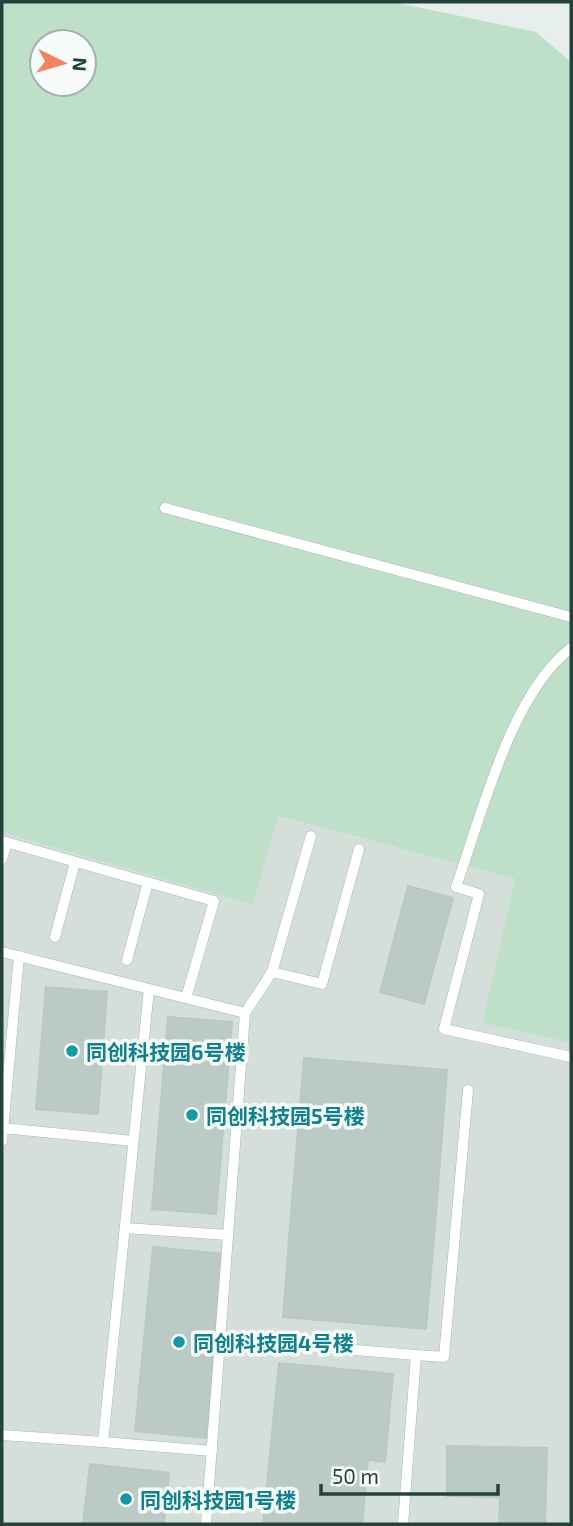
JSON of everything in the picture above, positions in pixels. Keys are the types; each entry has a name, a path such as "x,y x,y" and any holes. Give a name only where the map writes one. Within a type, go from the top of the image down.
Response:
{"lane":[{"path":"165,508 571,617"},
{"path":"571,648 554,661 511,733 456,887 479,894 444,1029 571,1057"},
{"path":"206,1524 245,1013 272,972 311,836"},
{"path":"2,859 4,841 214,901 186,998"},
{"path":"272,972 322,984 359,849"},
{"path":"55,937 75,862"},
{"path":"127,960 148,882"},
{"path":"2,952 245,1013"},
{"path":"2,1141 19,956"},
{"path":"103,1442 149,989"},
{"path":"283,1344 444,1357 468,1090"},
{"path":"3,1128 133,1141"},
{"path":"125,1228 228,1235"},
{"path":"403,1524 416,1355"},
{"path":"2,1435 212,1451"}],"shaded area":[{"path":"277,816 515,879 482,1023 571,1043 571,1524 2,1524 2,833 253,905"}],"green space":[{"path":"2,2 393,2 536,32 571,62 571,1043 482,1023 515,879 278,816 253,905 2,833"}],"building":[{"path":"408,886 453,898 424,1004 380,992"},
{"name":"同创科技园6号楼","path":"46,987 107,992 98,1114 36,1109"},
{"name":"同创科技园5号楼","path":"168,1017 232,1022 216,1214 152,1209"},
{"path":"304,1058 447,1070 435,1226 291,1214"},
{"path":"291,1214 435,1226 426,1329 283,1317"},
{"name":"同创科技园4号楼","path":"153,1247 223,1254 206,1438 135,1431"},
{"path":"279,1363 393,1374 385,1462 368,1460 362,1524 263,1524"},
{"path":"447,1446 547,1448 545,1524 499,1524 500,1497 447,1496"},
{"name":"同创科技园1号楼","path":"90,1464 169,1473 164,1524 83,1524"}],"place":[{"name":"同创科技园6号楼","path":"72,1051"},
{"name":"同创科技园5号楼","path":"192,1115"},
{"name":"同创科技园4号楼","path":"179,1342"},
{"name":"同创科技园1号楼","path":"126,1499"}]}
